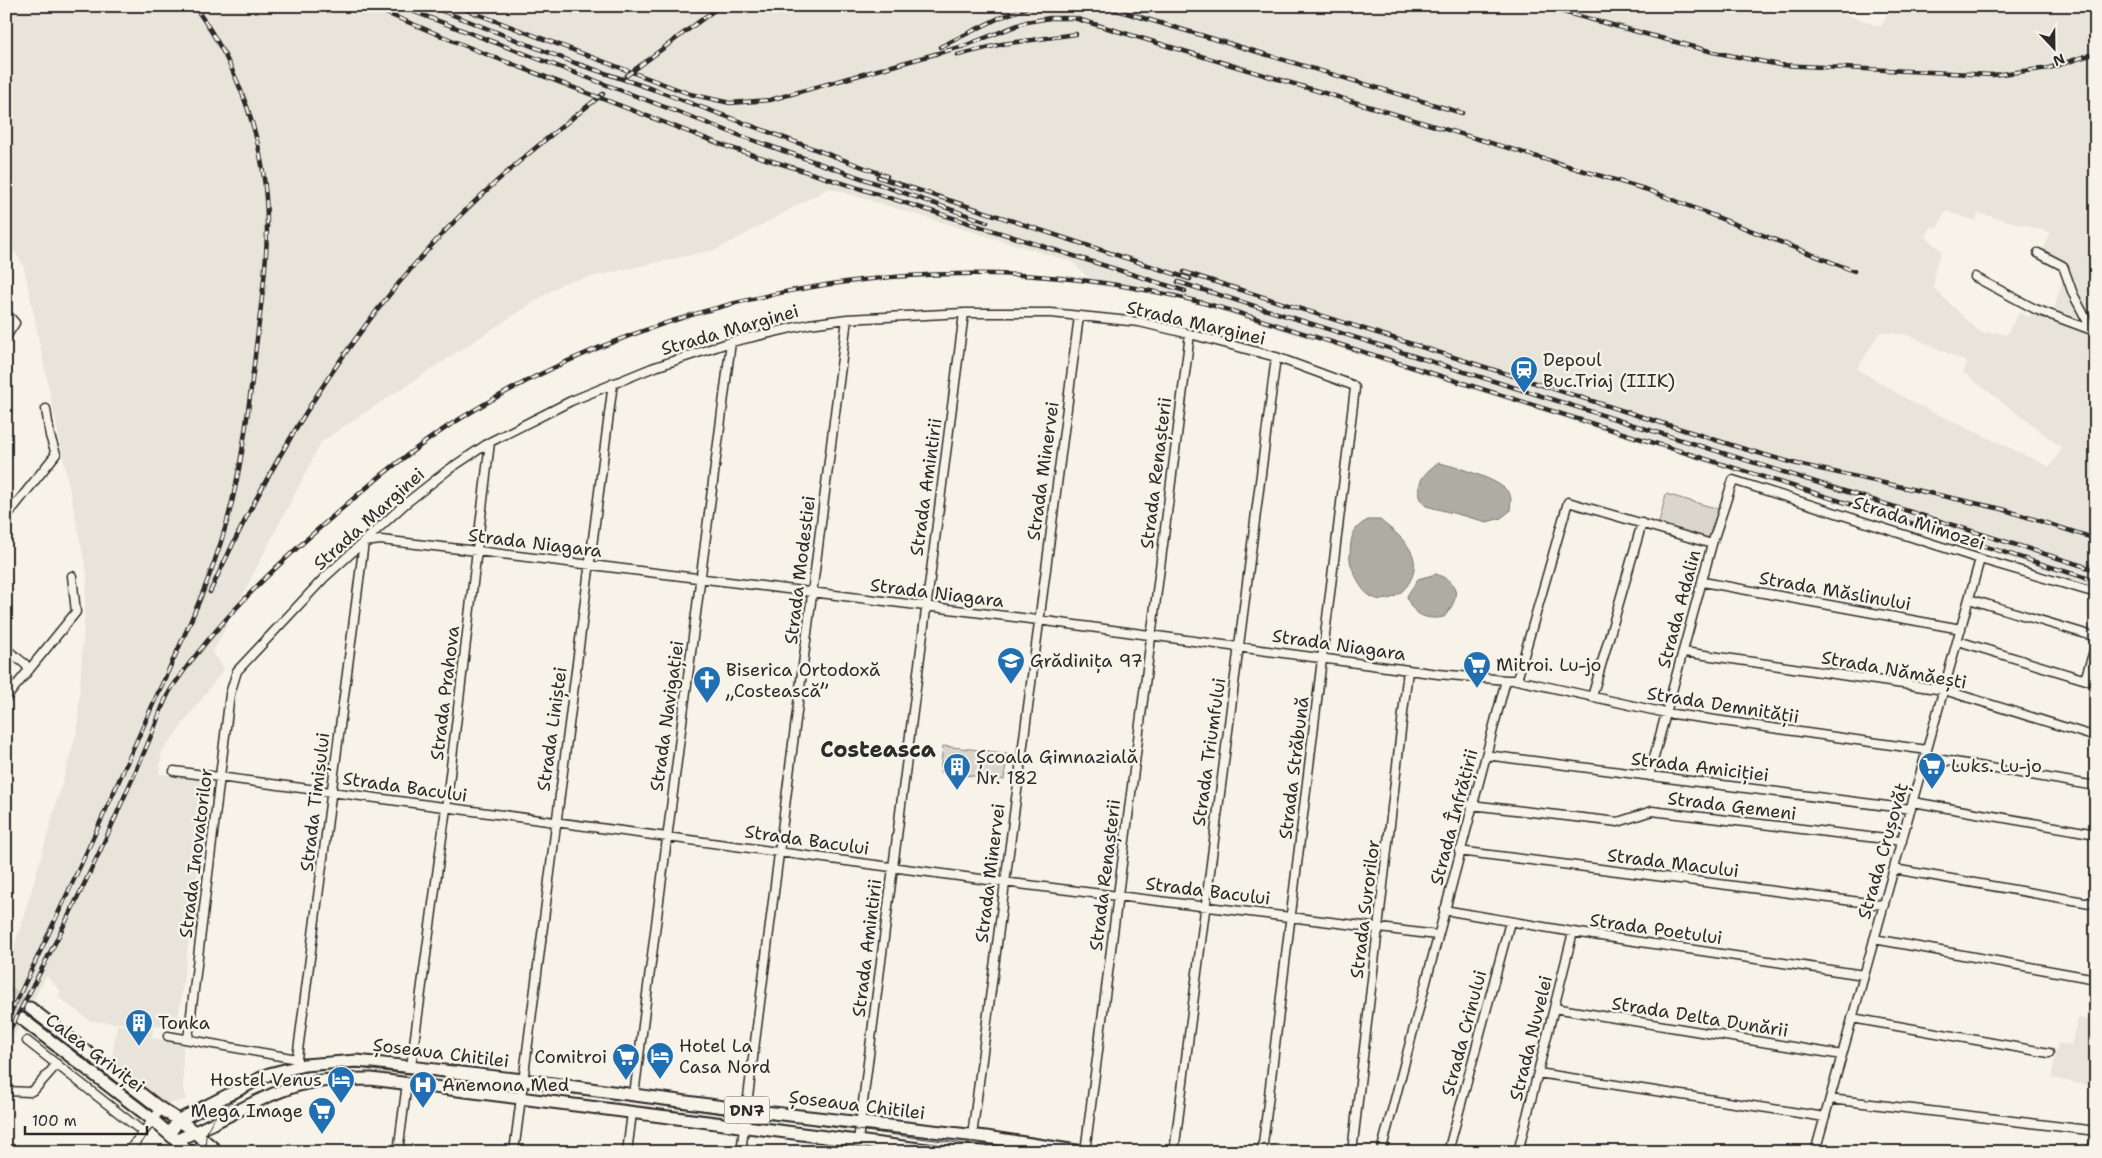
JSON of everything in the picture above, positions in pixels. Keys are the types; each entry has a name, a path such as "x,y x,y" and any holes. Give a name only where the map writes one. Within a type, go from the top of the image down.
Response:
{"main road":[{"name":"Calea Griviței","path":"30,1008 161,1109 196,1133 218,1152"},
{"name":"Calea Griviței","path":"22,1019 153,1120 190,1152"},
{"name":"Șoseaua Chitilei","path":"943,1152 632,1113 521,1097 364,1079 311,1082 276,1093 196,1133 173,1137 179,1120 258,1078 296,1062 357,1061 523,1080 860,1124 972,1136 1084,1152"}],"street":[{"path":"2038,254 2063,266 2073,294 2094,331"},
{"path":"1974,278 2035,309 2094,331"},
{"name":"Strada Marginei","path":"237,671 324,578 408,502 448,470 490,442 555,409 613,383 731,342 809,324 847,319 1023,312 1079,316 1138,322 1190,334 1276,357 1352,385 1354,388"},
{"path":"6,313 15,323 6,337"},
{"name":"Strada Amintirii","path":"858,1141 964,313"},
{"name":"Strada Minervei","path":"972,1136 1079,316"},
{"name":"Strada Modestiei","path":"741,1152 847,319"},
{"name":"Strada Renașterii","path":"1084,1152 1190,334"},
{"name":"Strada Navigației","path":"634,1095 731,342"},
{"name":"Strada Triumfului","path":"1174,1152 1204,906 1276,357"},
{"name":"Strada Liniștei","path":"521,1097 613,383"},
{"name":"Strada Străbună","path":"1262,1152 1292,916 1354,388"},
{"path":"6,517 56,454 50,436 46,409"},
{"name":"Strada Prahova","path":"411,1066 446,808 490,442"},
{"name":"Strada Adalin","path":"1649,776 1712,544 1730,483 1733,480"},
{"name":"Strada Mimozei","path":"1733,480 1980,559 2096,593"},
{"path":"1506,680 1517,680 1568,502 1712,544"},
{"path":"1592,697 1642,523"},
{"name":"Strada Niagara","path":"364,542 381,540 477,551 700,580 1038,620 1408,670 1506,680"},
{"name":"Strada Timișului","path":"296,1062 364,542"},
{"name":"Strada Crușovăț","path":"1815,1152 1980,559"},
{"path":"6,698 76,612 72,576"},
{"name":"Strada Măslinului","path":"1703,582 1961,629"},
{"path":"1969,599 2096,637"},
{"path":"1958,640 2096,683"},
{"path":"2085,679 2096,645"},
{"path":"6,649 26,664 29,670"},
{"name":"Strada Nămăești","path":"1684,652 1944,690 2096,737"},
{"name":"Strada Surorilor","path":"1352,1152 1408,670"},
{"name":"Strada Inovatorilor","path":"188,1039 230,694 237,671"},
{"name":"Strada Înfrățirii","path":"1381,1152 1459,851 1506,680"},
{"name":"Strada Demnității","path":"1517,680 1666,713 1926,753 2096,786"},
{"name":"Strada Amiciției","path":"1486,755 1912,806 2096,834"},
{"name":"Strada Bacului","path":"174,771 212,774 220,778 1004,882 1437,935"},
{"name":"Strada Gemeni","path":"1472,805 1618,822 1652,811 1902,842"},
{"name":"Strada Macului","path":"1459,851 1884,905"},
{"path":"1894,869 2096,904"},
{"name":"Strada Poetului","path":"1444,910 1573,932 1864,975"},
{"name":"Strada Crinului","path":"1448,1152 1510,922"},
{"name":"Strada Nuvelei","path":"1518,1152 1573,932"},
{"path":"1874,939 2096,979"},
{"name":"Strada Delta Dunării","path":"1554,1008 1842,1055"},
{"path":"1852,1018 2048,1053"},
{"name":"Șoseaua Chitilei","path":"168,1036 296,1062"},
{"path":"27,1041 143,1132"},
{"path":"6,1091 30,1092 35,1089 56,1064"},
{"path":"1538,1073 1824,1117"},
{"path":"398,1152 407,1083"},
{"path":"514,1152 521,1097"},
{"path":"1830,1100 2096,1131"},
{"path":"128,1152 161,1109"},
{"path":"627,1152 632,1113"},
{"path":"2091,1152 2096,1136"}],"shaded area":[{"path":"6,6 1822,6 1881,27 1892,6 2096,6 2096,588 1979,548 1175,297 1097,286 1072,262 829,188 718,249 563,283 322,441 213,652 224,669 162,752 159,774 210,779 177,1028 90,1021 58,997 61,991 46,976 6,1051 6,966 12,955 77,731 87,574 24,267 6,236","holes":["1946,211 1976,221 1978,213 2050,232 2043,251 2067,264 2054,309 2037,302 2030,317 2019,313 2007,335 1995,332 1982,333 1974,327 1934,288 1935,268 1942,251 1925,237 1932,226 1937,228","1880,332 1908,335 1967,362 1963,372 2062,448 2050,467 1914,403 1857,369"]},
{"path":"1439,463 1478,474 1506,489 1510,495 1510,511 1501,518 1487,522 1426,506 1419,494 1420,482 1428,471"},
{"path":"1666,494 1722,510 1712,544 1658,527"},
{"path":"1368,520 1380,520 1404,541 1413,556 1414,567 1411,579 1396,596 1386,599 1376,599 1366,592 1357,579 1351,564 1350,548 1353,534 1359,526"},
{"path":"1436,574 1450,582 1454,587 1455,597 1453,604 1444,617 1425,617 1416,612 1407,596 1418,579"},
{"path":"943,746 1007,753 1004,780 940,772"},
{"path":"2078,1018 2096,1022 2096,1087 2051,1078 2058,1043 2071,1045"},
{"path":"117,1025 153,1028 152,1038 183,1043 183,1089 187,1099 167,1104 111,1062"}],"tunnel":[{"path":"6,989 30,1008"},
{"path":"6,1007 22,1019"}],"tram line":[{"path":"207,1152 206,1137 211,1123 222,1110 236,1099 253,1090 270,1082 309,1071 372,1068 1029,1152"}],"railway":[{"path":"6,1022 80,867 201,596 219,549 240,465 264,277 267,242 266,195 256,137 248,109 225,55 194,6"},
{"path":"369,6 478,51 728,147 1185,291"},
{"path":"399,6 741,136 987,222"},
{"path":"430,6 575,63 655,90 887,176"},
{"path":"456,6 690,94 730,103 770,100 964,46 1026,22 1050,18 1074,18 1648,190 1854,271"},
{"path":"626,76 720,6"},
{"path":"940,47 999,18 1031,6"},
{"path":"1103,6 1462,113"},
{"path":"1541,6 1713,52 1780,65 1993,75 2049,68 2096,53"},
{"path":"958,55 1002,44 1076,34"},
{"path":"210,592 258,495 285,447 343,356 375,313 409,271 464,212 522,159 603,94"},
{"path":"878,177 1190,279"},
{"path":"1184,272 1741,448 1793,463 2002,509 2096,539"},
{"path":"6,1037 90,872 154,730 169,692 208,640 267,576 360,493 403,458 450,425 538,375 631,335 728,305 827,285 928,275 1030,276 1130,287 1229,310 2096,581"},
{"path":"1178,282 2096,570"}],"place":[{"name":"Depoul Buc.Triaj (IIIK)","path":"1524,394"},
{"name":"Grădinița 97","path":"1011,685"},
{"name":"Mitroi. Lu-jo","path":"1477,689"},
{"name":"Biserica Ortodoxă „Costească”","path":"707,704"},
{"name":"Luks. Lu-jo","path":"1932,790"},
{"name":"Școala Gimnazială Nr. 182","path":"957,791"},
{"name":"Tonka","path":"139,1047"},
{"name":"Hotel La Casa Nord","path":"660,1080"},
{"name":"Comitroi","path":"626,1081"},
{"name":"Hostel Venus","path":"341,1104"},
{"name":"Anemona Med","path":"423,1109"},
{"name":"Mega Image","path":"322,1135"}],"district":[{"name":"Costeasca","path":"878,749"}]}
